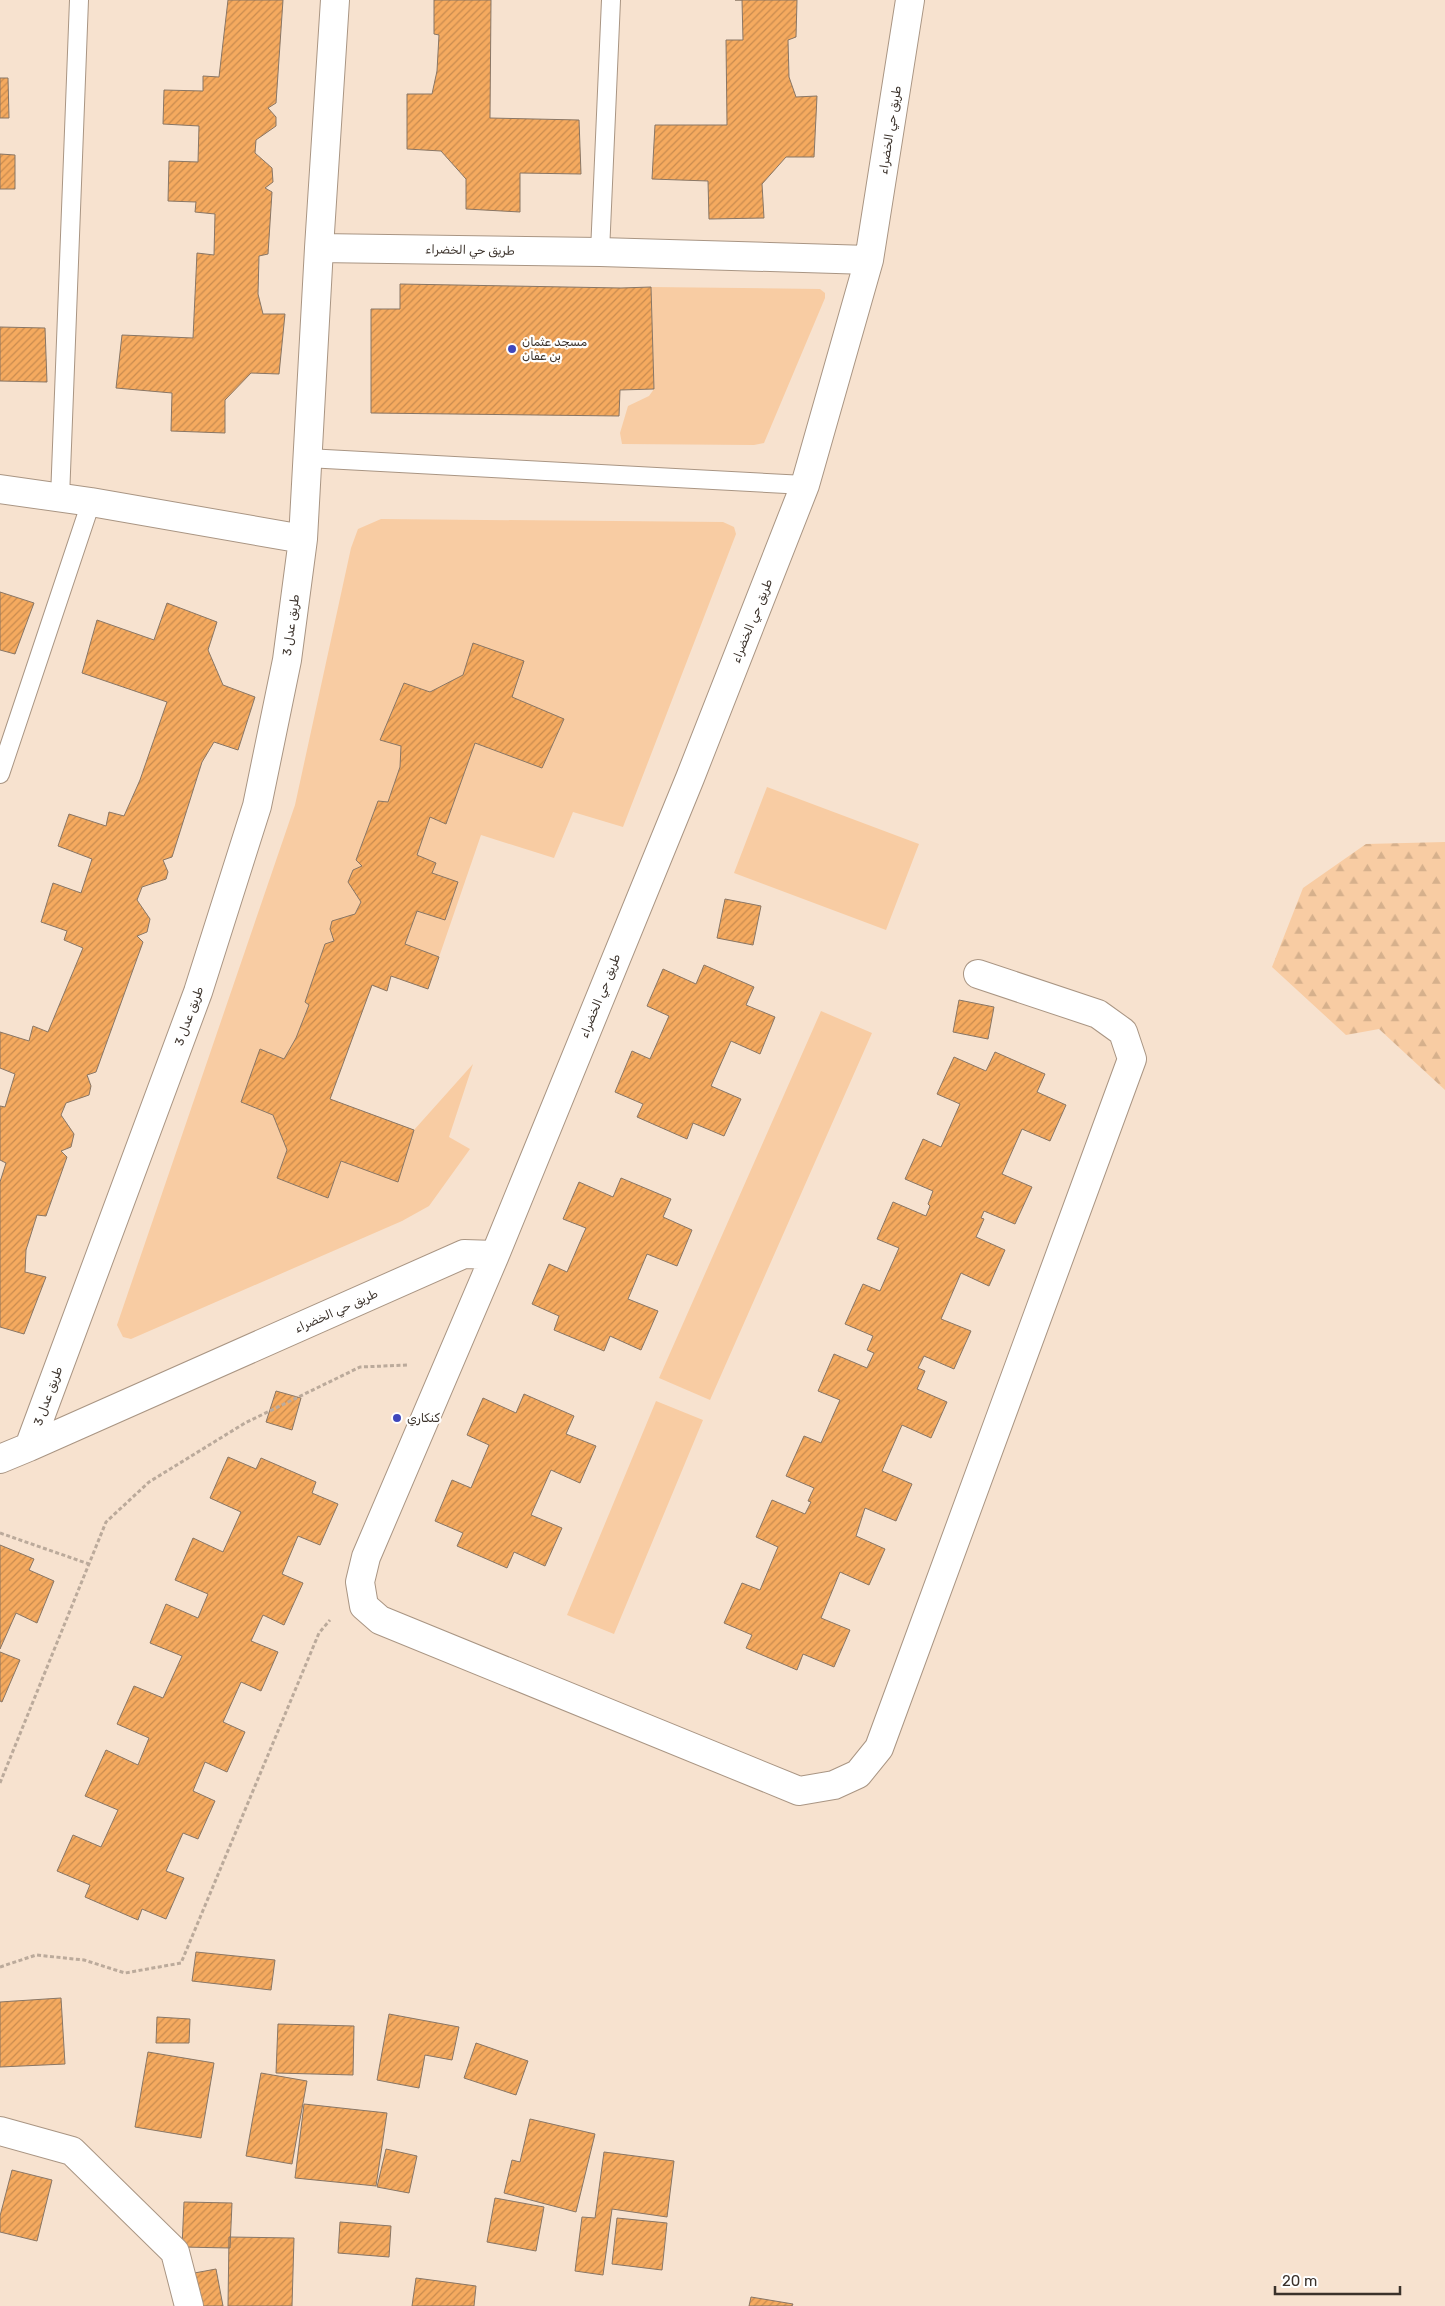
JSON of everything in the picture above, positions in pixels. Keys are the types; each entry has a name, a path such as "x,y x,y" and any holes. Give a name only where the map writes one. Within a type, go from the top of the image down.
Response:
{"street":[{"path":"319,248 335,0"},
{"name":"طريق حي الخضراء","path":"30,1446 464,1254 495,1255 693,769 805,485 869,260 910,0"},
{"name":"طريق حي الخضراء","path":"319,248 600,252 869,260"},
{"name":"طريق عدل 3","path":"30,1446 198,992 257,806 286,660 303,539 319,248"},
{"path":"0,489 91,502 303,539"},
{"path":"495,1255 366,1557 360,1582 364,1606 380,1620 799,1791 834,1785 858,1774 879,1748 1132,1059 1123,1032 1098,1014 978,974"},
{"path":"0,1458 30,1446"},
{"path":"0,2131 72,2151 175,2252 189,2306"}],"lane":[{"path":"60,498 79,0"},
{"path":"600,252 611,0"},
{"path":"307,458 805,485"},
{"path":"0,774 91,502"}],"path":[{"path":"0,1783 106,1522 149,1482 245,1423 360,1367 449,1364"},
{"path":"0,1533 89,1564"},
{"path":"0,1967 36,1955 84,1960 125,1973 181,1963 320,1633 360,1582"}],"green space":[{"path":"651,287 820,289 825,293 825,298 764,443 754,445 622,444 620,433 628,406 649,396 654,389"},
{"path":"381,519 723,522 734,527 736,534 623,827 573,812 554,858 481,835 428,989 391,976 387,991 372,986 330,1099 414,1130 473,1064 449,1137 470,1149 429,1206 402,1221 131,1339 123,1337 117,1325 295,805 351,548 358,529"},
{"path":"767,787 919,844 886,930 734,873"},
{"path":"1445,842 1445,1090 1379,1029 1346,1035 1272,967 1303,888 1366,844"},
{"path":"821,1011 872,1033 710,1400 659,1378"},
{"path":"656,1401 703,1420 614,1634 567,1615"}],"building":[{"path":"228,0 283,0 276,103 268,108 276,117 276,126 256,140 255,153 272,168 273,182 265,188 272,192 268,254 259,256 258,294 263,314 285,314 279,374 251,373 225,400 225,433 171,431 172,393 116,388 122,335 193,338 197,253 214,255 215,214 195,212 196,202 168,201 169,161 198,162 199,126 163,124 164,90 203,91 203,76 219,77"},
{"path":"434,0 491,0 490,118 579,120 581,174 520,173 520,212 466,209 466,179 441,151 407,149 407,94 432,94 437,71 439,35 434,34"},
{"path":"742,0 797,0 796,37 788,40 789,77 796,97 817,96 814,157 786,157 762,184 764,218 709,219 708,181 652,179 655,125 727,125 726,40 743,40"},
{"path":"0,78 8,78 9,118 0,118"},
{"path":"0,154 15,155 15,189 0,189"},
{"name":"مسجد عثمان بن عفان","path":"400,284 651,287 654,389 620,390 619,416 371,413 371,309 400,309"},
{"path":"0,327 45,328 47,382 0,381"},
{"path":"0,592 34,603 15,654 0,650"},
{"path":"167,603 217,622 208,650 223,685 255,697 238,750 214,742 202,762 172,857 163,860 168,872 166,879 142,887 137,900 150,919 147,932 137,936 143,942 96,1072 87,1075 91,1086 89,1095 66,1103 61,1115 74,1134 71,1147 61,1151 67,1157 46,1216 37,1215 26,1250 25,1272 46,1277 24,1334 0,1327 0,1182 6,1163 0,1160 0,1106 5,1107 15,1074 0,1068 0,1032 29,1041 33,1026 48,1032 83,948 64,940 67,931 41,922 53,883 81,893 92,859 58,846 69,814 106,826 109,812 124,816 140,780 167,702 82,673 97,620 154,640"},
{"path":"473,643 524,661 512,697 564,719 542,768 475,743 446,824 430,817 417,855 436,863 432,873 458,882 445,920 417,911 405,944 439,957 428,989 391,976 387,991 372,985 330,1099 414,1130 398,1182 341,1161 328,1198 277,1178 287,1150 273,1115 241,1102 260,1049 284,1059 296,1038 309,1005 305,1002 325,944 334,941 330,929 332,921 355,914 361,902 348,882 353,870 362,866 356,860 378,801 388,802 400,767 401,746 380,740 404,683 430,692 463,675"},
{"path":"725,899 761,906 753,945 717,938"},
{"path":"704,965 754,987 746,1005 775,1017 760,1054 731,1041 711,1086 741,1099 724,1136 693,1123 687,1139 637,1117 643,1104 615,1092 632,1051 650,1059 669,1016 647,1006 663,969 696,984"},
{"path":"959,1000 994,1007 988,1039 953,1032"},
{"path":"995,1052 1045,1074 1037,1092 1066,1105 1050,1141 1022,1129 1002,1174 1032,1187 1015,1224 984,1211 981,1218 984,1219 976,1237 1005,1250 989,1286 961,1273 941,1319 971,1331 954,1369 924,1356 918,1368 925,1371 917,1389 947,1402 931,1438 902,1425 882,1471 912,1484 896,1521 865,1508 856,1536 885,1549 869,1585 840,1572 821,1618 850,1630 834,1667 803,1654 797,1670 746,1648 752,1635 724,1623 742,1583 760,1590 778,1547 756,1537 772,1500 805,1514 811,1502 808,1501 814,1488 786,1476 804,1436 821,1443 840,1400 818,1391 834,1354 867,1368 874,1353 867,1350 873,1336 845,1324 863,1284 880,1291 899,1248 877,1239 893,1202 926,1216 933,1191 905,1179 923,1139 941,1147 960,1104 937,1094 954,1057 986,1071"},
{"path":"621,1178 671,1199 663,1217 692,1230 677,1266 647,1254 628,1299 658,1311 641,1350 610,1336 604,1351 554,1330 559,1316 532,1304 549,1264 567,1272 586,1228 563,1219 579,1182 613,1197"},
{"path":"276,1391 301,1398 292,1430 266,1422"},
{"path":"524,1394 574,1416 566,1434 596,1446 580,1483 551,1470 531,1515 562,1528 545,1566 514,1552 507,1568 457,1546 463,1533 435,1521 452,1480 471,1488 489,1445 467,1435 483,1398 516,1413"},
{"path":"228,1457 256,1469 261,1458 316,1482 312,1493 338,1504 320,1545 298,1536 282,1574 303,1583 284,1625 263,1615 251,1641 278,1652 261,1691 241,1682 223,1722 245,1732 227,1772 205,1762 193,1791 215,1801 198,1839 183,1833 166,1871 184,1878 166,1919 142,1909 138,1920 85,1897 90,1885 57,1871 73,1835 101,1847 118,1810 85,1796 106,1750 138,1765 149,1738 117,1724 134,1686 163,1698 182,1656 150,1643 166,1604 198,1618 208,1594 175,1580 193,1538 223,1552 241,1512 210,1498"},
{"path":"0,1545 34,1559 29,1570 54,1581 37,1623 16,1613 0,1649"},
{"path":"0,1652 20,1660 2,1702 0,1701"},
{"path":"196,1952 275,1960 271,1990 192,1981"},
{"path":"61,1998 65,2064 0,2067 0,2002"},
{"path":"389,2014 459,2027 452,2060 425,2055 419,2088 377,2080"},
{"path":"157,2017 190,2019 189,2043 156,2043"},
{"path":"278,2024 354,2026 353,2075 276,2073"},
{"path":"476,2043 528,2061 516,2095 464,2078"},
{"path":"148,2052 214,2063 201,2138 135,2127"},
{"path":"261,2073 307,2081 292,2164 246,2156"},
{"path":"304,2104 387,2113 376,2186 295,2178"},
{"path":"530,2119 595,2134 576,2212 504,2193 512,2160 520,2162"},
{"path":"386,2149 417,2156 409,2193 377,2187"},
{"path":"604,2152 674,2161 667,2217 612,2209 603,2275 575,2271 582,2217 595,2218"},
{"path":"12,2170 52,2180 37,2241 0,2232 0,2216"},
{"path":"495,2198 544,2207 536,2251 487,2242"},
{"path":"184,2202 232,2203 230,2248 182,2247"},
{"path":"617,2218 667,2223 662,2270 612,2264"},
{"path":"340,2222 391,2226 389,2257 338,2253"},
{"path":"229,2237 294,2238 292,2306 228,2306"},
{"path":"216,2269 223,2306 194,2306 189,2274"},
{"path":"416,2278 476,2286 474,2306 412,2306"},
{"path":"751,2297 793,2304 792,2306 749,2306"}],"place":[{"name":"مسجد عثمان بن عفان","path":"512,349"},
{"name":"كنكاري","path":"397,1418"}]}
